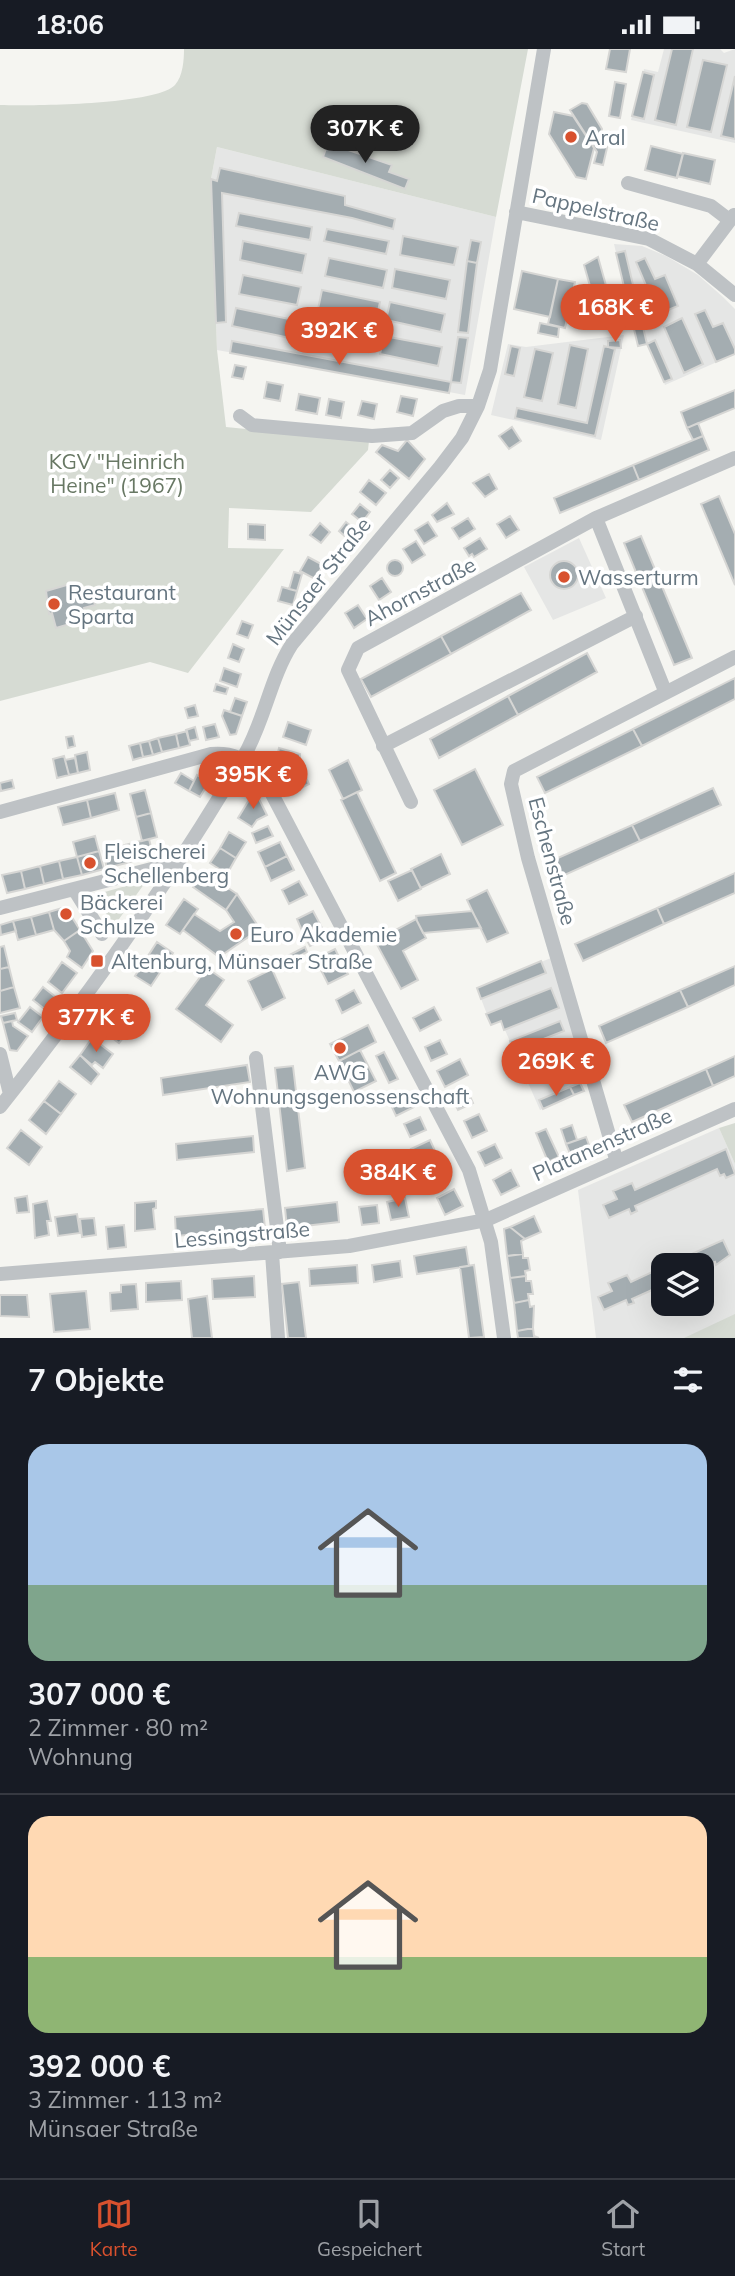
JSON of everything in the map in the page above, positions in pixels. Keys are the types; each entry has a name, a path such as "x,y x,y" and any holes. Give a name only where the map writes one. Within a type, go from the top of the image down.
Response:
{"street":[{"name":"Münsaer Straße","path":"0,1107 105,967 243,758 261,724 281,661 292,644 440,467 461,438 478,407 499,329 544,49"},
{"name":"Pappelstraße","path":"628,183 711,205 731,216"},
{"name":"Pappelstraße","path":"516,212 649,239 697,264 735,295"},
{"path":"697,264 731,216"},
{"path":"240,416 252,425 372,436 412,433 443,411 459,406 478,407"},
{"name":"Ahornstraße","path":"411,802 348,670 358,648 596,518 735,458"},
{"path":"596,518 665,691"},
{"path":"383,746 636,616"},
{"name":"Eschenstraße","path":"616,1159 528,858 511,784 514,771 735,657"},
{"path":"0,812 211,754 223,753 243,758 261,773 463,1158 486,1220 504,1338"},
{"path":"0,908 175,863"},
{"path":"74,888 102,934"},
{"path":"0,1054 10,1094"},
{"path":"256,1058 276,1252 278,1338"},
{"name":"Platanenstraße","path":"486,1220 616,1159 735,1109"},
{"name":"Lessingstraße","path":"0,1274 349,1246 486,1220"}],"shaded area":[{"path":"664,49 720,49 724,53 735,49 735,143 631,120 644,69 658,72"},
{"path":"217,147 496,217 465,395 217,350 211,179"},
{"path":"614,244 642,246 666,256 698,275 723,297 735,309 735,354 665,385 647,344 638,346"},
{"path":"624,335 601,440 491,415 508,344 526,347"},
{"path":"579,538 606,598 553,620 524,567"},
{"path":"551,958 588,1080 571,1087 574,1095 540,1110 501,1021 491,1025 477,988"},
{"path":"719,1128 735,1164 735,1338 596,1338 578,1190"}],"green space":[{"name":"KGV \"Heinrich Heine\" (1967)","path":"184,49 528,49 496,217 217,147 211,179 217,350 226,427 369,441 368,450 311,512 229,508 228,548 284,549 188,673 150,662 0,701 0,105 92,103 163,92 175,85 180,77"},
{"path":"147,880 114,926 94,895"},
{"path":"735,1123 735,1164 719,1128"},
{"path":"735,1314 735,1338 684,1338"}],"building":[{"path":"610,49 630,49 626,72 606,69"},
{"path":"672,49 693,49 676,125 655,120"},
{"path":"703,60 727,65 711,132 687,127"},
{"path":"643,72 654,75 644,119 632,116"},
{"path":"735,76 735,139 721,136"},
{"path":"615,82 626,84 620,118 609,116"},
{"path":"582,103 587,104 602,129 601,133 610,135 603,165 594,163 597,152 570,110"},
{"path":"554,112 573,116 594,148 586,179 576,177 549,134"},
{"path":"328,143 392,165 389,172 409,179 405,189 323,157"},
{"path":"651,146 683,154 677,178 645,170"},
{"path":"683,153 715,160 710,184 677,176"},
{"path":"220,168 345,196 345,205 395,219 393,229 352,218 222,193 226,322 216,323 211,179 217,181"},
{"path":"239,213 312,227 310,240 236,226"},
{"path":"327,229 389,241 386,254 324,241"},
{"path":"403,236 458,247 454,265 400,255"},
{"path":"471,240 481,242 477,263 467,261"},
{"path":"243,241 306,254 302,273 240,260"},
{"path":"625,251 647,344 638,346 616,253"},
{"path":"598,257 614,314 597,319 587,294 592,293 584,265"},
{"path":"329,258 387,270 383,288 325,276"},
{"path":"645,258 655,279 665,275 678,306 658,314 636,262"},
{"path":"467,261 477,263 468,333 458,332"},
{"path":"395,269 450,280 446,299 392,288"},
{"path":"522,271 558,279 550,317 514,309"},
{"path":"243,275 301,287 297,305 239,294"},
{"path":"558,279 575,282 565,328 548,324"},
{"path":"322,290 380,302 376,321 318,309"},
{"path":"390,302 445,314 441,332 386,320"},
{"path":"236,308 294,320 290,338 232,326"},
{"path":"705,310 713,327 723,323 735,354 716,362 695,314"},
{"path":"682,318 703,364 684,373 664,327"},
{"path":"314,322 372,333 368,352 310,340"},
{"path":"540,323 559,327 558,337 538,333"},
{"path":"384,336 442,347 438,366 380,354"},
{"path":"458,337 468,338 461,383 451,382"},
{"path":"620,340 621,348 608,347 608,341"},
{"path":"655,340 672,379 664,382 647,344"},
{"path":"232,341 451,382 449,393 230,353"},
{"path":"570,345 588,349 576,408 558,404"},
{"path":"511,346 520,348 514,376 505,374"},
{"path":"604,346 615,349 595,436 515,418 517,408 587,423"},
{"path":"535,349 553,353 542,401 524,397"},
{"path":"235,365 246,367 243,379 232,377"},
{"path":"267,382 283,385 280,401 264,398"},
{"path":"735,390 735,408 687,428 681,412"},
{"path":"299,394 320,398 317,414 296,410"},
{"path":"401,396 417,399 413,416 397,412"},
{"path":"329,399 344,402 341,418 326,415"},
{"path":"362,401 377,404 374,419 358,415"},
{"path":"698,423 703,436 693,440 687,428"},
{"path":"512,427 521,441 509,449 499,436"},
{"path":"703,436 709,450 639,480 633,465"},
{"path":"407,440 425,459 409,479 376,452 382,445 398,451"},
{"path":"633,465 639,480 560,513 554,498"},
{"path":"390,470 399,478 390,488 381,480"},
{"path":"489,474 497,489 485,497 473,483"},
{"path":"369,480 386,493 376,505 360,492"},
{"path":"719,496 735,534 735,585 701,504"},
{"path":"447,503 454,514 437,522 432,515"},
{"path":"360,504 370,512 362,522 352,514"},
{"path":"510,516 519,530 506,538 497,524"},
{"path":"468,518 475,529 459,539 452,528"},
{"path":"346,522 356,530 348,539 339,531"},
{"path":"428,522 437,536 424,544 415,530"},
{"path":"320,523 330,532 321,543 310,535"},
{"path":"248,524 265,525 265,540 248,539"},
{"path":"641,536 692,658 674,665 624,543"},
{"path":"480,538 487,549 474,557 472,554 469,556 464,548"},
{"path":"416,541 425,555 412,563 403,549"},
{"path":"308,557 323,565 315,579 300,571"},
{"path":"395,560 401,562 401,574 395,576 389,574 387,568 389,562"},
{"name":"Wasserturm","path":"564,561 574,565 578,575 574,585 564,589 554,585 550,575 554,565"},
{"path":"294,572 302,574 297,591 289,589"},
{"path":"382,578 391,592 379,600 370,586"},
{"path":"77,582 81,595 91,592 95,605 84,608 87,619 56,628 52,613 49,614 46,591"},
{"path":"282,587 297,591 293,605 278,601"},
{"path":"521,593 531,610 451,654 441,636"},
{"path":"358,605 367,619 354,628 345,613"},
{"path":"242,621 253,625 248,638 237,634"},
{"path":"441,636 451,654 371,697 361,679"},
{"path":"233,644 244,649 239,662 228,658"},
{"path":"587,653 597,672 518,715 508,696"},
{"path":"224,668 241,674 237,687 220,681"},
{"path":"735,678 735,699 642,746 633,729"},
{"path":"216,684 228,688 226,694 214,691"},
{"path":"508,696 518,715 439,758 430,739"},
{"path":"235,698 247,702 242,716 230,712"},
{"path":"195,705 198,716 188,718 185,708"},
{"path":"224,710 242,716 236,734 230,735 222,716"},
{"path":"288,722 311,730 306,745 283,737"},
{"path":"215,724 219,737 206,740 203,727"},
{"path":"195,727 198,739 189,741 186,730"},
{"path":"633,729 642,746 545,793 537,777"},
{"path":"187,731 190,745 179,748 176,734"},
{"path":"176,734 179,748 162,752 158,738"},
{"path":"73,736 75,746 68,748 66,737"},
{"path":"158,738 162,752 153,755 149,741"},
{"path":"149,741 153,755 143,757 140,743"},
{"path":"140,743 143,757 133,760 129,746"},
{"path":"279,748 300,754 300,769 281,778 275,766"},
{"path":"87,752 90,770 78,773 75,755"},
{"path":"64,756 69,775 57,778 53,759"},
{"path":"75,758 78,773 69,775 65,760"},
{"path":"348,760 362,790 343,799 329,770"},
{"path":"475,769 503,825 462,845 434,790"},
{"path":"296,771 298,775 304,773 309,784 289,794 281,778"},
{"path":"181,773 194,781 189,791 175,783"},
{"path":"197,775 209,782 200,797 189,791"},
{"path":"12,780 14,788 1,791 0,783"},
{"path":"713,788 721,805 640,841 632,825"},
{"path":"145,790 151,813 136,817 130,794"},
{"path":"357,792 396,873 380,881 341,800"},
{"path":"115,793 119,810 91,818 87,800"},
{"path":"252,795 257,795 267,815 257,820 252,827 238,818"},
{"path":"87,800 91,818 63,825 58,807"},
{"path":"151,813 157,837 142,841 136,817"},
{"path":"632,825 640,841 558,878 551,861"},
{"path":"268,826 273,836 256,843 252,833"},
{"path":"229,832 246,842 236,858 220,848"},
{"path":"95,836 99,851 77,857 73,842"},
{"path":"149,839 153,855 130,862 125,845"},
{"path":"280,842 287,856 265,867 258,852"},
{"path":"125,845 130,862 107,868 103,851"},
{"path":"220,848 236,858 227,874 210,863"},
{"path":"99,851 104,869 82,875 77,857"},
{"path":"441,854 450,874 421,888 411,869"},
{"path":"287,856 294,870 271,881 265,867"},
{"path":"77,857 82,875 63,879 59,861"},
{"path":"59,861 63,879 44,884 40,866"},
{"path":"40,866 44,884 25,889 21,871"},
{"path":"412,870 421,889 398,901 388,881"},
{"path":"21,871 25,889 7,893 2,875"},
{"path":"204,872 237,894 226,910 193,887"},
{"path":"735,873 735,893 664,924 657,908"},
{"path":"299,881 307,895 289,904 282,890"},
{"path":"487,890 508,933 487,942 467,900"},
{"path":"237,894 260,929 219,957 183,930 194,914 220,931 234,922 226,910"},
{"path":"184,899 198,909 180,934 166,925"},
{"path":"62,908 68,911 80,930 64,941 54,930 49,912"},
{"path":"657,908 664,924 583,961 575,944"},
{"path":"313,911 320,924 303,933 297,919"},
{"path":"472,911 481,928 423,933 416,916"},
{"path":"49,912 54,930 36,935 31,917"},
{"path":"31,917 36,935 18,940 13,921"},
{"path":"416,919 426,938 403,951 418,980 401,989 375,941"},
{"path":"13,921 16,931 1,935 0,925"},
{"path":"320,924 327,938 310,946 303,933"},
{"path":"80,930 93,951 82,968 67,957 70,951 64,941"},
{"path":"157,942 173,953 151,986 135,976"},
{"path":"4,946 9,967 0,969 0,947"},
{"path":"305,947 307,952 281,966 278,961"},
{"path":"335,949 341,961 322,972 315,959"},
{"path":"341,961 348,974 328,984 322,972"},
{"path":"541,961 546,973 481,999 477,988"},
{"path":"62,962 77,973 62,993 48,982"},
{"path":"735,966 735,985 688,1007 680,990"},
{"path":"9,967 14,987 0,991 0,969"},
{"path":"207,968 224,980 206,1005 233,1025 221,1042 176,1009"},
{"path":"272,969 285,998 262,1010 248,981"},
{"path":"14,987 20,1008 0,1013 0,991"},
{"path":"43,987 57,998 47,1011 33,1000"},
{"path":"551,988 559,1008 504,1030 501,1021 491,1025 486,1014"},
{"path":"354,990 361,1003 342,1013 336,1000"},
{"path":"680,990 688,1007 606,1043 599,1026"},
{"path":"118,1001 139,1018 131,1027 123,1021 121,1024 108,1014"},
{"path":"30,1007 43,1017 32,1032 18,1022"},
{"path":"434,1007 441,1020 420,1031 413,1018"},
{"path":"15,1013 17,1020 3,1023 1,1016"},
{"path":"108,1014 127,1033 119,1043 98,1027"},
{"path":"12,1021 13,1026 28,1036 17,1051 10,1050 3,1023"},
{"path":"560,1021 564,1031 513,1051 510,1041"},
{"path":"368,1025 376,1042 339,1061 330,1044"},
{"path":"92,1038 113,1054 103,1068 95,1062 92,1065 80,1055"},
{"path":"440,1040 447,1054 431,1061 425,1047"},
{"path":"567,1046 575,1064 527,1083 520,1065"},
{"path":"360,1050 376,1081 354,1092 339,1061"},
{"path":"384,1052 398,1079 389,1083 376,1056"},
{"path":"80,1055 99,1074 91,1084 70,1067"},
{"path":"735,1056 735,1076 713,1086 706,1069"},
{"path":"460,1059 468,1075 445,1087 437,1071"},
{"path":"247,1065 250,1082 163,1095 161,1078"},
{"path":"293,1066 305,1168 287,1171 275,1068"},
{"path":"706,1069 713,1086 632,1122 624,1105"},
{"path":"59,1081 76,1094 61,1114 44,1101"},
{"path":"580,1083 584,1091 574,1095 570,1087"},
{"path":"570,1087 574,1095 543,1109 539,1100"},
{"path":"467,1090 473,1103 458,1110 452,1097"},
{"path":"402,1094 404,1098 409,1096 414,1107 396,1116 391,1105 395,1102 393,1099"},
{"path":"44,1101 61,1114 46,1134 29,1120"},
{"path":"479,1114 487,1131 472,1138 464,1121"},
{"path":"420,1117 426,1130 410,1137 404,1124"},
{"path":"572,1125 577,1140 566,1144 561,1129"},
{"path":"546,1129 559,1157 548,1162 536,1133"},
{"path":"21,1130 42,1147 29,1165 7,1148"},
{"path":"253,1136 254,1152 177,1160 176,1144"},
{"path":"586,1137 592,1153 573,1161 566,1144"},
{"path":"430,1140 436,1153 418,1162 411,1149"},
{"path":"495,1144 502,1158 485,1166 478,1152"},
{"path":"726,1149 735,1174 726,1178 724,1174 720,1176 717,1169 635,1206 637,1211 631,1214 629,1209 609,1218 603,1205 617,1199 613,1191 632,1183 635,1190"},
{"path":"511,1170 519,1186 501,1195 493,1180"},
{"path":"414,1172 418,1180 409,1185 405,1176"},
{"path":"454,1189 463,1206 445,1215 437,1198"},
{"path":"27,1196 29,1212 17,1213 15,1198"},
{"path":"405,1198 409,1217 391,1220 387,1202"},
{"path":"47,1201 51,1221 47,1221 49,1235 35,1238 33,1204"},
{"path":"156,1201 156,1208 153,1209 155,1229 135,1231 135,1203"},
{"path":"337,1202 339,1222 287,1228 285,1208"},
{"path":"377,1205 379,1223 362,1225 359,1207"},
{"path":"263,1209 265,1228 176,1236 175,1217"},
{"path":"77,1214 80,1233 58,1236 55,1217"},
{"path":"534,1216 541,1232 525,1239 510,1227"},
{"path":"94,1218 96,1235 82,1237 80,1219"},
{"path":"124,1225 126,1247 108,1249 106,1227"},
{"path":"510,1227 525,1239 521,1241 523,1254 507,1256 504,1229"},
{"path":"723,1240 730,1255 716,1265 714,1253 694,1253"},
{"path":"466,1247 469,1266 417,1274 414,1256"},
{"path":"523,1254 523,1258 528,1258 530,1270 525,1271 526,1276 510,1278 507,1256"},
{"path":"400,1261 402,1277 374,1282 372,1265"},
{"path":"357,1265 358,1283 310,1286 309,1269"},
{"path":"474,1265 484,1337 469,1338 460,1267"},
{"path":"651,1273 651,1290 632,1299 634,1303 628,1305 626,1300 604,1310 598,1297 612,1291 608,1283 627,1275 631,1282"},
{"path":"254,1276 255,1297 213,1299 212,1279"},
{"path":"526,1276 526,1281 531,1281 533,1294 528,1294 529,1300 514,1303 510,1278"},
{"path":"181,1281 182,1300 146,1302 146,1283"},
{"path":"299,1282 306,1338 288,1338 282,1284"},
{"path":"136,1284 138,1309 111,1311 110,1293 121,1292 121,1285"},
{"path":"86,1291 90,1329 54,1332 50,1294"},
{"path":"0,1295 27,1295 29,1317 0,1316"},
{"path":"207,1296 212,1338 192,1338 188,1299"},
{"path":"529,1300 530,1307 534,1306 533,1328 517,1331 514,1303"},
{"path":"533,1328 534,1336 539,1338 518,1338 517,1331"}],"place":[{"name":"Aral","path":"571,137"},
{"name":"Wasserturm","path":"564,577"},
{"name":"Restaurant Sparta","path":"54,604"},
{"name":"Fleischerei Schellenberg","path":"90,863"},
{"name":"Bäckerei Schulze","path":"66,914"},
{"name":"Euro Akademie","path":"236,934"},
{"name":"Altenburg, Münsaer Straße","path":"97,961"},
{"name":"AWG Wohnungsgenossenschaft","path":"340,1048"}]}
